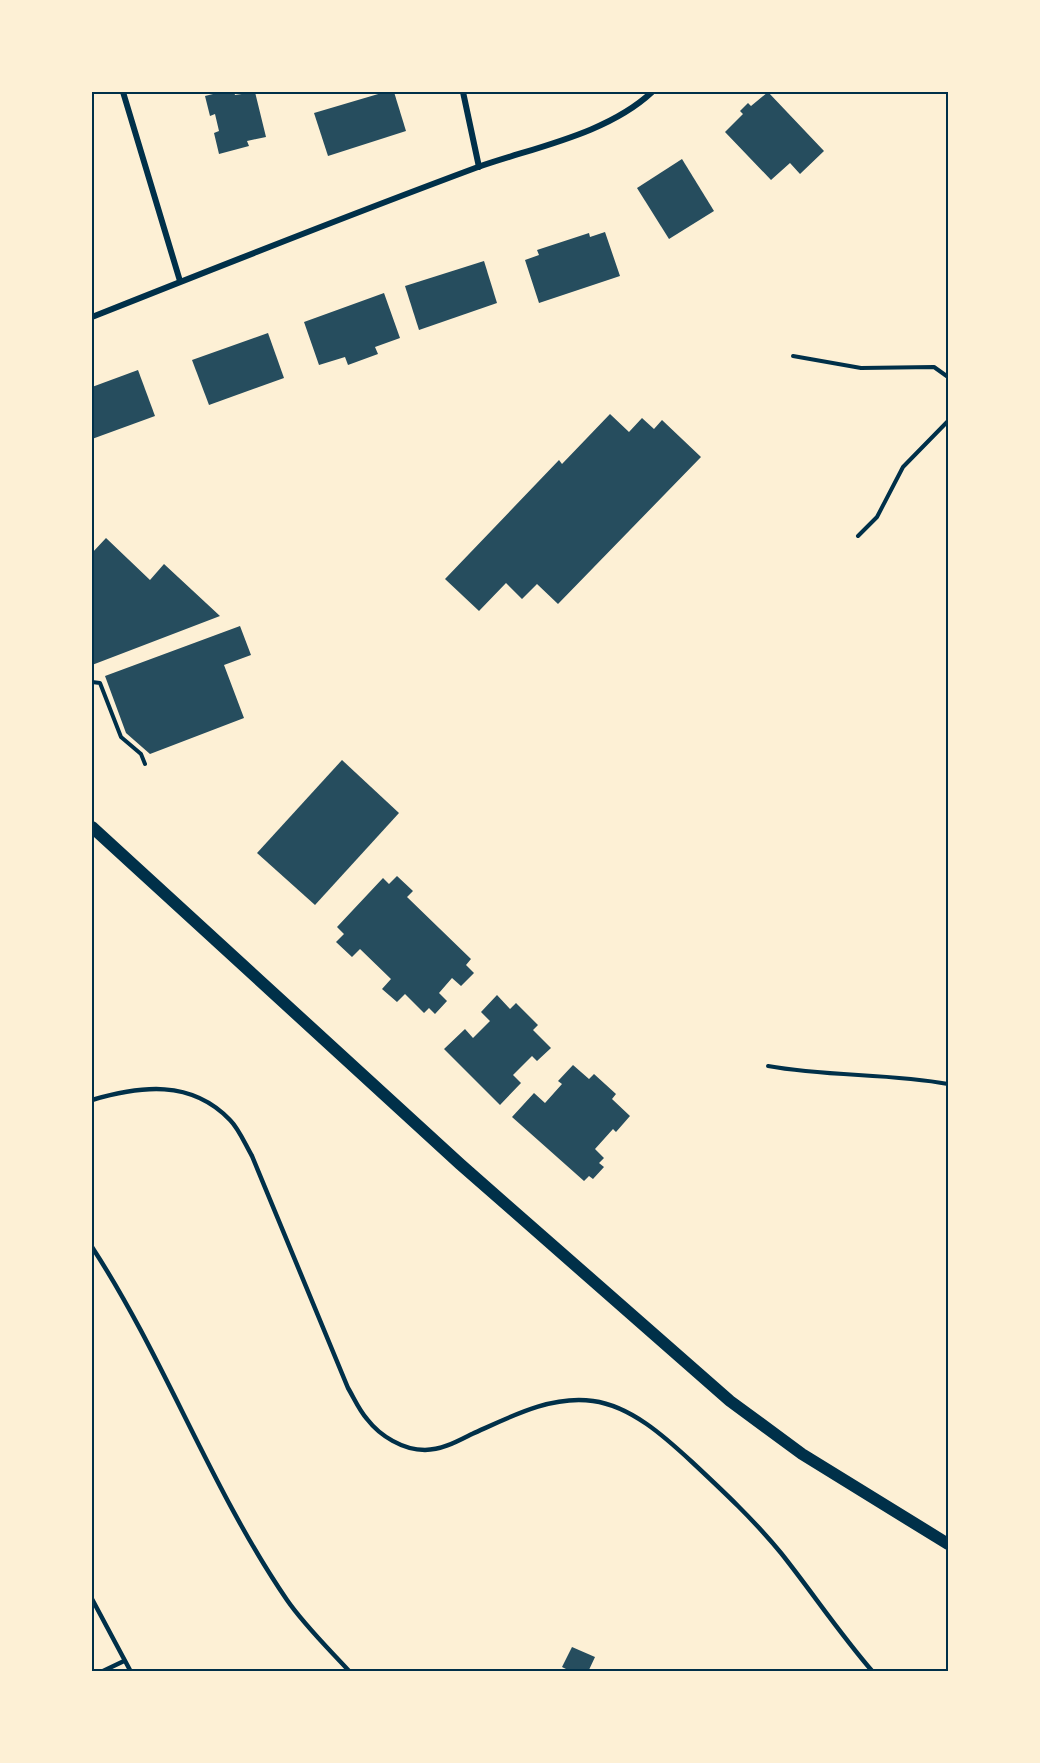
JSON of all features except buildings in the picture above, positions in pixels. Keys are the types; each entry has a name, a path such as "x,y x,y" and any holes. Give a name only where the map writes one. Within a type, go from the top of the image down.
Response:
{"main road":[{"path":"92,827 460,1164 730,1401 802,1454 948,1544"}],"street":[{"path":"123,92 180,281"},
{"path":"463,92 479,167"},
{"path":"92,317 479,167 595,126 637,106 652,92"}],"lane":[{"path":"92,1100 128,1089 172,1089 207,1101 231,1121 252,1156 348,1388 366,1419 383,1436 407,1447 426,1450 447,1446 536,1407 566,1399 595,1401 623,1410 651,1427 680,1451 743,1510 873,1671"},
{"path":"92,1246 172,1388 239,1523 289,1602 350,1671"},
{"path":"92,1599 130,1671"},
{"path":"101,1671 124,1660"},
{"path":"759,1671 769,1671"}],"path":[{"path":"793,356 861,368 934,367 948,377"},
{"path":"858,536 878,517 903,467 948,421"},
{"path":"92,682 100,683 121,737 141,754 145,764"},
{"path":"768,1066 805,1073 885,1076 948,1084"}]}
